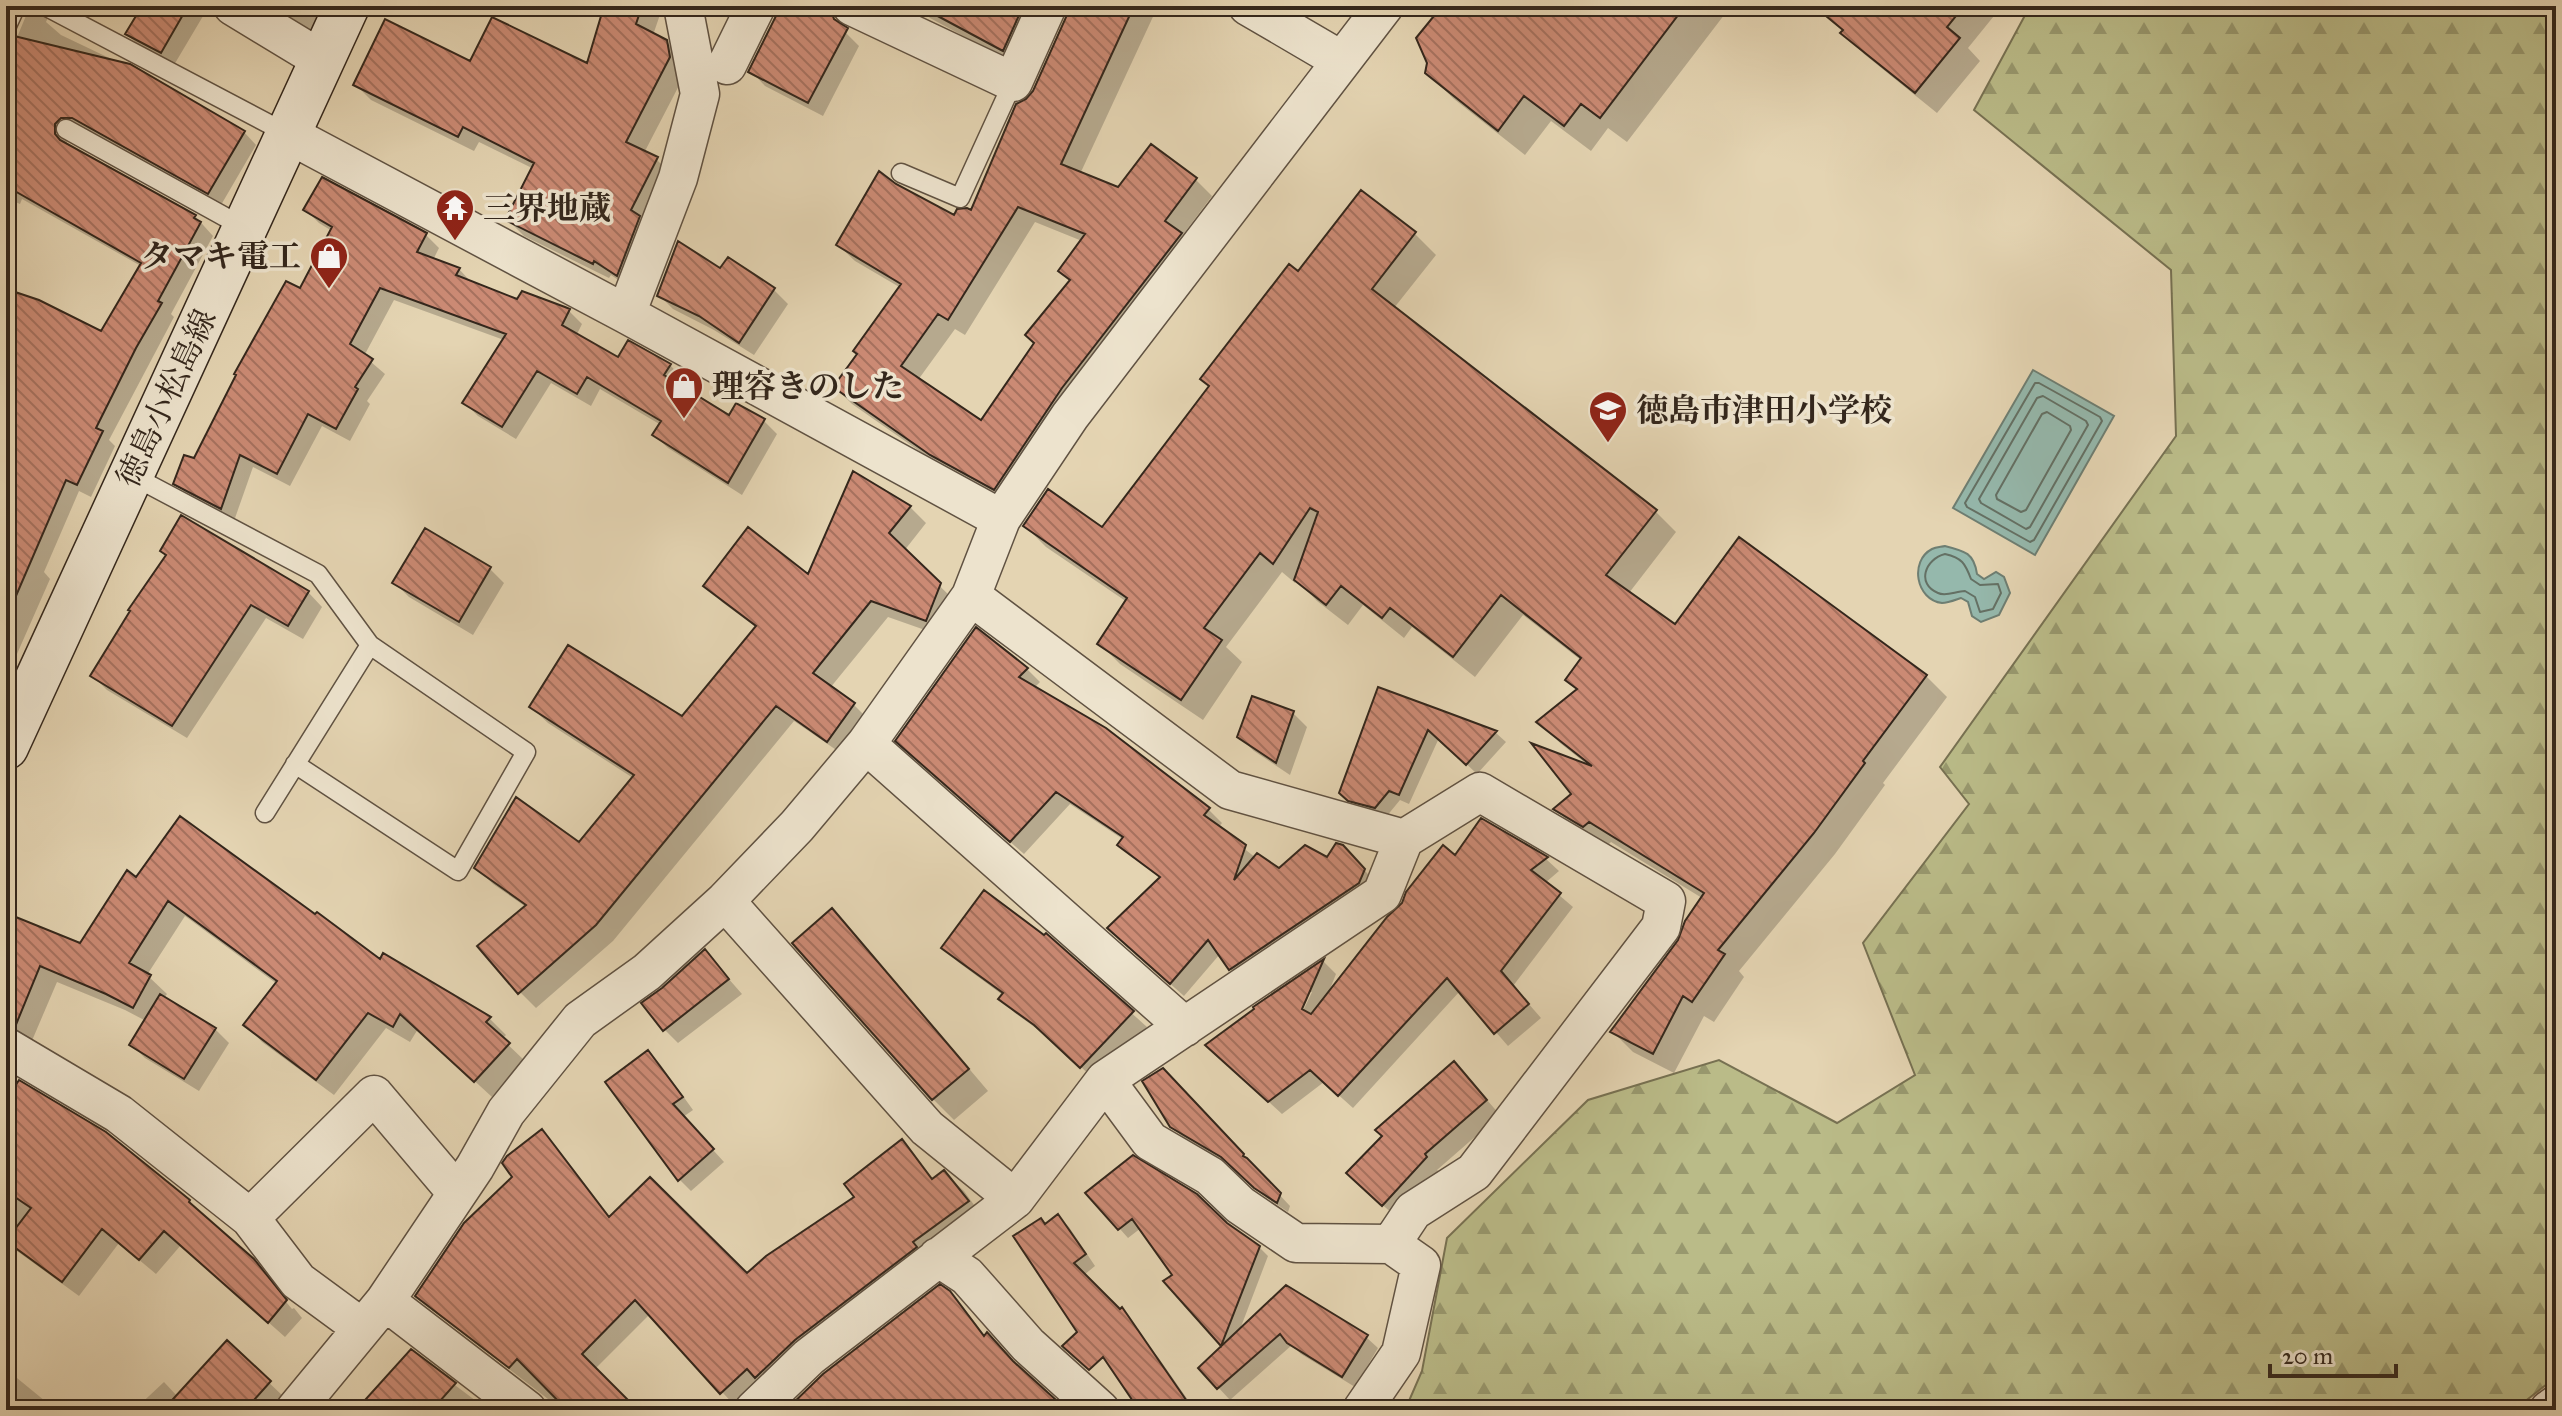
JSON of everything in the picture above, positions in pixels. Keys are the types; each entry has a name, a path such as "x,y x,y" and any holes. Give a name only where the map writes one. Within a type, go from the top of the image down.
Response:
{"main road":[{"name":"徳島小松島線","path":"6,747 347,6"}],"street":[{"path":"233,6 322,60"},
{"path":"626,314 678,178 700,94 683,6"},
{"path":"727,65 756,6"},
{"path":"852,6 1013,82 1047,6"},
{"path":"1248,6 1342,61"},
{"path":"295,1410 373,1314 457,1193 506,1112 580,1020 647,972 725,901 797,826 866,744 971,596 1001,519 1070,416 1384,6"},
{"path":"288,134 1001,519"},
{"path":"971,596 1230,790 1404,839"},
{"path":"866,744 1185,1027"},
{"path":"754,1410 809,1357 1015,1199 1105,1080 1382,894 1404,839 1480,792 1666,901 1661,927 1474,1172 1413,1211 1391,1244"},
{"path":"725,901 927,1128 1015,1199"},
{"path":"6,1047 119,1114 250,1218 298,1281 373,1314 527,1410"},
{"path":"1105,1080 1150,1141 1210,1176 1240,1205 1296,1243 1391,1244 1421,1265 1401,1353 1362,1410"},
{"path":"250,1218 374,1095 457,1193"},
{"path":"938,1257 967,1276 1028,1345 1100,1410"},
{"path":"2549,1410 2556,1405"}],"lane":[{"path":"6,28 16,6"},
{"path":"45,6 288,134"},
{"path":"901,173 960,198 1013,82"},
{"path":"66,129 245,228"},
{"path":"131,475 318,574 370,645 526,752 458,871 295,764"},
{"path":"265,813 370,645"}],"green space":[{"path":"2030,6 2245,6 2312,15 2324,6 2556,6 2556,1377 2514,1410 1405,1410 1422,1371 1447,1238 1588,1100 1719,1060 1837,1123 1915,1075 1863,943 1969,804 1940,767 2176,436 2171,270 1974,110"}],"water":[{"path":"2033,370 2114,416 2035,555 1953,508"},
{"path":"1945,546 1971,557 1977,574 1984,579 1996,572 2004,577 2010,593 1999,615 1981,622 1972,616 1968,602 1961,598 1942,603 1926,595 1919,579 1920,562 1932,549"}],"building":[{"path":"142,6 188,6 161,53 125,34"},
{"path":"604,6 642,6 636,24 667,40 670,57 626,142 658,157 631,210 640,216 617,276 594,261 593,264 505,220 534,163 463,127 458,137 353,85 385,19 470,61 492,17 587,63"},
{"path":"778,6 830,6 834,19 848,28 808,103 748,72"},
{"path":"919,6 1008,6 1020,13 1003,51"},
{"path":"1069,6 1134,6 1061,164 1118,187 1151,144 1197,178 1165,221 1182,233 1062,388 994,490 930,455 833,387 857,354 853,351 901,284 836,245 879,171 896,184 954,215 957,209 971,210 1016,104 1033,91","holes":["1018,207 1085,234 1058,271 1070,280 1025,335 1034,343 981,420 901,366 938,314 948,320"]},
{"path":"1442,6 1685,6 1600,118 1581,104 1564,126 1524,96 1498,131 1425,73 1427,63 1416,38"},
{"path":"1814,6 1964,6 1947,27 1960,38 1915,93 1840,33 1843,30"},
{"path":"14,36 130,64 245,131 208,194 72,118 61,118 55,124 55,134 60,140 196,215 194,218 201,222 158,301 162,303 96,428 103,431 77,485 66,480 6,619 6,289 39,300 101,331 141,263 6,186 6,40"},
{"path":"322,177 427,233 417,252 460,268 456,275 517,299 522,291 570,309 562,325 618,357 628,340 671,364 664,375 729,415 736,403 765,419 728,483 652,435 661,421 587,377 577,394 537,371 502,427 462,403 506,334 380,288 350,344 373,359 355,387 358,389 336,429 308,414 277,474 240,455 221,509 173,484 184,455 194,458 234,374 286,281 300,288 332,227 303,210"},
{"path":"1361,190 1416,232 1372,289 1657,510 1606,575 1675,624 1739,537 1927,675 1814,833 1718,950 1725,954 1692,1002 1683,996 1653,1054 1610,1032 1678,940 1685,921 1704,893 1589,822 1583,827 1553,809 1571,794 1531,743 1592,766 1536,722 1577,689 1565,680 1581,658 1501,595 1453,657 1390,608 1382,618 1341,586 1326,605 1294,580 1318,512 1310,508 1273,564 1260,553 1204,628 1222,640 1181,700 1097,644 1127,598 1023,526 1048,489 1102,527 1209,386 1200,379 1289,264 1298,271"},
{"path":"678,241 720,268 728,257 775,288 739,343 699,316 657,296"},
{"path":"853,471 911,506 889,533 941,583 926,621 871,601 813,673 855,703 827,742 776,706 596,925 518,994 477,946 526,905 474,868 516,797 579,842 634,775 529,707 568,645 682,716 756,626 703,586 748,527 808,574"},
{"path":"181,515 309,591 288,626 251,605 172,726 90,676 128,610 166,555 160,551"},
{"path":"425,528 491,567 459,622 392,583"},
{"path":"976,627 1028,668 1019,677 1106,728 1210,808 1204,815 1246,845 1234,880 1257,853 1279,868 1305,845 1327,857 1336,843 1343,845 1365,869 1359,883 1229,970 1208,940 1170,984 1107,928 1160,877 1117,845 1123,837 1056,792 1010,842 895,741"},
{"path":"1378,687 1497,731 1466,765 1428,730 1399,795 1389,791 1375,808 1348,801 1339,793"},
{"path":"1252,696 1294,711 1276,763 1237,737"},
{"path":"180,816 380,959 383,953 491,1017 486,1022 510,1043 474,1082 400,1014 393,1027 368,1013 316,1080 243,1025 277,981 168,901 129,963 151,975 133,1008 40,966 15,1027 6,1025 6,913 80,943 127,870 136,877"},
{"path":"1481,818 1548,857 1531,870 1561,893 1501,971 1529,1004 1494,1034 1447,978 1338,1096 1310,1070 1268,1102 1205,1045 1253,1007 1324,959 1302,1009 1311,1014 1387,917 1402,903 1406,892 1443,845 1455,855"},
{"path":"984,890 1044,935 1046,933 1134,1011 1080,1068 1034,1025 998,999 1003,993 941,948"},
{"path":"832,908 969,1069 932,1100 792,943"},
{"path":"705,949 729,979 663,1031 641,1003"},
{"path":"160,994 216,1028 184,1079 129,1045"},
{"path":"648,1050 683,1097 673,1104 714,1149 678,1181 605,1082"},
{"path":"1454,1061 1487,1100 1425,1154 1427,1157 1382,1206 1346,1173 1382,1136 1375,1130"},
{"path":"1163,1068 1281,1193 1277,1203 1254,1188 1221,1157 1170,1127 1142,1081"},
{"path":"19,1080 106,1132 190,1200 254,1259 287,1300 268,1323 164,1231 139,1260 102,1229 62,1282 6,1241 31,1208 6,1191 6,1100"},
{"path":"542,1129 609,1217 650,1177 747,1273 766,1256 854,1197 844,1184 902,1139 932,1179 944,1170 969,1201 913,1242 917,1247 795,1340 755,1378 747,1369 720,1394 635,1300 582,1354 638,1410 567,1410 517,1359 509,1368 415,1296 464,1223 512,1177 502,1163 507,1156"},
{"path":"1133,1155 1197,1194 1227,1223 1260,1246 1221,1346 1163,1281 1172,1275 1132,1219 1118,1230 1085,1193"},
{"path":"1058,1214 1086,1254 1074,1263 1120,1309 1122,1307 1193,1410 1139,1410 1103,1357 1089,1370 1062,1346 1077,1332 1013,1236 1041,1218 1045,1224"},
{"path":"940,1284 950,1291 984,1336 987,1332 1013,1361 1056,1400 1044,1410 786,1410 823,1374"},
{"path":"1286,1285 1368,1335 1342,1377 1287,1343 1280,1334 1217,1389 1198,1368"},
{"path":"227,1340 271,1381 245,1410 163,1410"},
{"path":"411,1349 456,1383 432,1410 356,1410"}],"place":[{"name":"三界地蔵","path":"455,242"},
{"name":"タマキ電工","path":"329,290"},
{"name":"理容きのした","path":"684,420"},
{"name":"徳島市津田小学校","path":"1608,444"}]}
